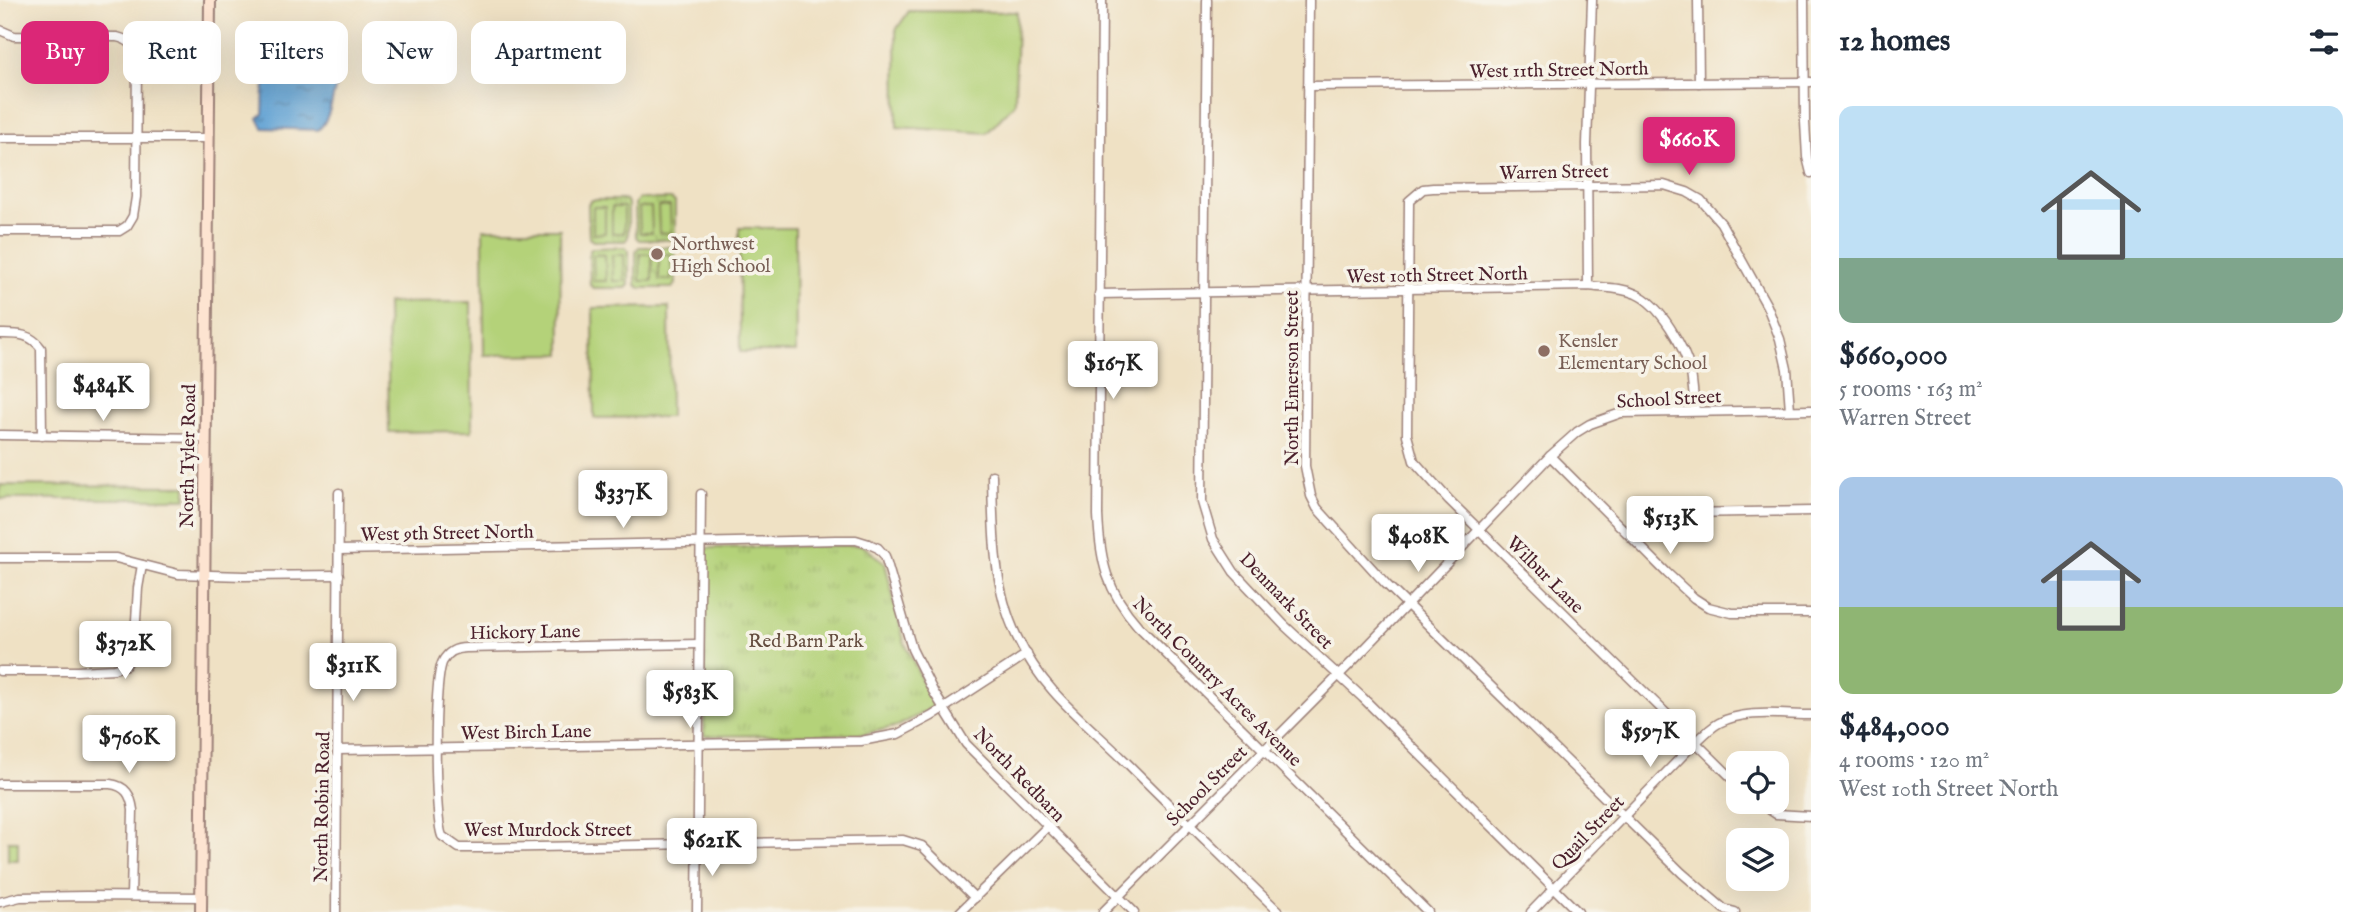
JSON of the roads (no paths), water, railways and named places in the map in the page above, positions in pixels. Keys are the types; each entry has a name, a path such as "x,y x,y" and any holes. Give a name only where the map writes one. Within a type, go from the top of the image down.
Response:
{"main road":[{"name":"North Tyler Road","path":"201,912 210,0"}],"street":[{"name":"North Country Acres Avenue","path":"1102,0 1098,515 1102,560 1108,578 1123,608 1138,626 1428,912"},
{"name":"Denmark Street","path":"1207,0 1202,502 1213,538 1234,572 1284,625 1578,912"},
{"name":"North Emerson Street","path":"1309,0 1305,466 1311,496 1328,523 1624,816 1707,896 1724,909 1735,912"},
{"path":"1588,286 1588,85 1592,0"},
{"path":"1698,0 1699,83"},
{"path":"1804,0 1808,82 1807,157 1811,173"},
{"path":"0,30 14,36 117,37 127,39 135,48 137,57 133,216 124,229 0,231"},
{"name":"West 11th Street North","path":"1308,86 1808,82"},
{"path":"0,138 208,138"},
{"name":"Warren Street","path":"1423,190 1664,186 1687,192 1701,200 1721,223 1767,306 1780,339 1787,369 1790,410"},
{"name":"Wilbur Lane","path":"1423,190 1409,201 1406,401 1409,445 1415,461 1479,531 1726,773"},
{"name":"West 10th Street North","path":"1099,294 1588,286 1614,288 1635,293 1657,309 1677,340 1690,371 1695,411"},
{"path":"0,334 24,334 41,348 42,436"},
{"name":"School Street","path":"1103,912 1338,676 1550,456 1577,432 1612,415 1811,410"},
{"path":"0,435 205,438"},
{"path":"1550,456 1688,593 1708,607 1732,613 1811,613"},
{"path":"992,475 993,527 1000,586 1016,635 1038,674 1064,705 1279,912"},
{"name":"North Robin Road","path":"336,912 340,493"},
{"path":"697,912 701,494"},
{"path":"1637,542 1663,521 1688,513 1811,511"},
{"name":"West 9th Street North","path":"339,550 856,540 878,548 886,558"},
{"path":"0,558 116,558 177,574 339,575"},
{"name":"North Redbarn","path":"886,558 912,649 921,670 967,744 1134,912"},
{"path":"0,671 77,671 114,669 126,665 134,652 142,565"},
{"name":"Hickory Lane","path":"436,748 439,670 442,662 454,650 699,644"},
{"name":"West Birch Lane","path":"338,750 860,741 898,734 943,709 1027,654"},
{"name":"Quail Street","path":"1531,912 1695,743 1715,726 1730,719 1752,716 1811,715"},
{"name":"West Murdock Street","path":"436,748 439,828 449,843 459,848 912,841 922,846 975,898"},
{"path":"0,784 110,784 125,789 131,796 133,810 131,896"},
{"path":"1776,814 1811,816"},
{"path":"960,912 1047,827"},
{"path":"0,902 20,897 201,897"}],"water":[{"path":"337,84 328,113 318,130 263,128 258,118 263,114 266,85"}],"place":[{"name":"Northwest High School","path":"657,254"},
{"name":"Kensler Elementary School","path":"1544,351"}],"park label":[{"name":"Red Barn Park","path":"806,640"}]}
